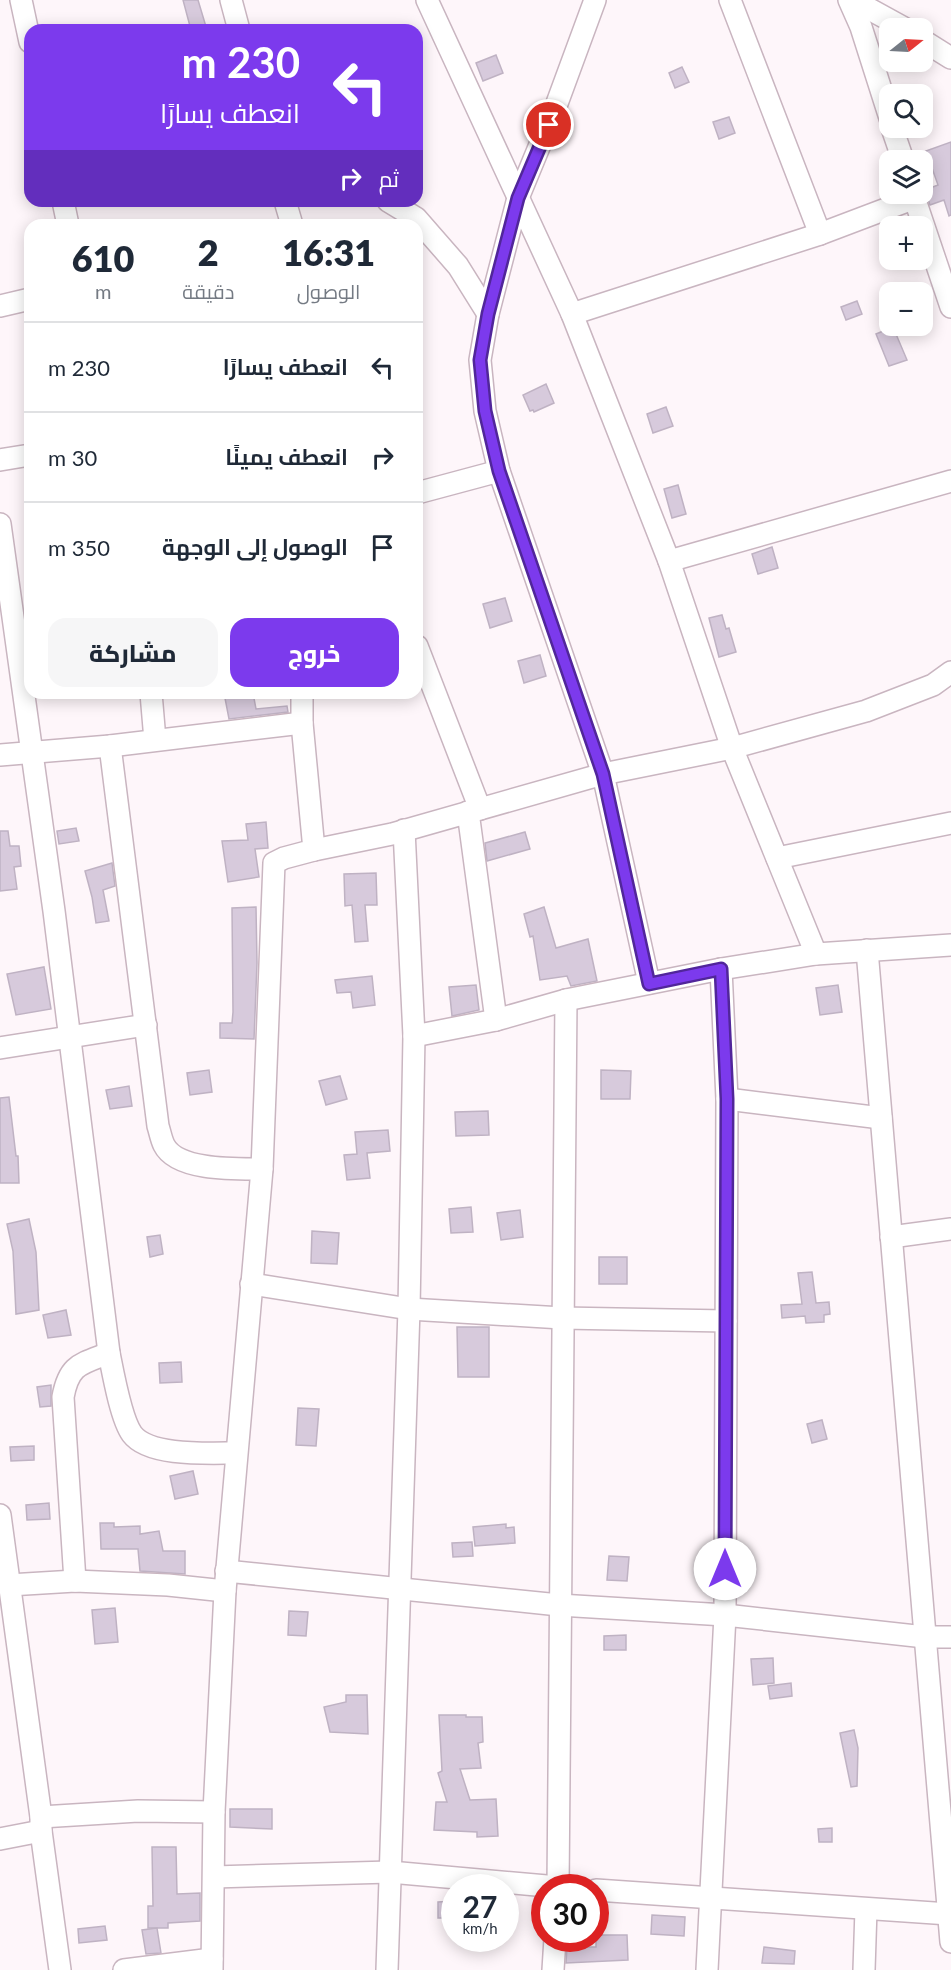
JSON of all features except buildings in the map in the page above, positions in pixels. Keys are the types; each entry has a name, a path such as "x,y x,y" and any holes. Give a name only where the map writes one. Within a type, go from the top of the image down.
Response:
{"street":[{"path":"21,0 26,24"},
{"path":"231,0 237,24"},
{"path":"428,0 572,314 669,561 732,748 816,954"},
{"path":"595,0 556,106 518,198 488,314 480,360 485,411 499,471 603,774 649,984"},
{"path":"730,0 820,234"},
{"path":"851,0 885,18"},
{"path":"851,0 879,84"},
{"path":"933,47 951,58"},
{"path":"572,314 820,234 894,204"},
{"path":"917,204 951,307"},
{"path":"398,207 417,219"},
{"path":"423,226 458,266 488,314"},
{"path":"0,306 24,300"},
{"path":"0,460 24,456"},
{"path":"423,491 499,471"},
{"path":"669,561 951,481"},
{"path":"0,524 24,695"},
{"path":"423,663 474,810 496,1020"},
{"path":"124,1970 212,1964 214,1812 225,1581 261,1169 274,863 284,858 404,830 603,774 732,748 866,711 933,685 951,672"},
{"path":"25,699 109,1353 122,1409 133,1435 152,1447 173,1452 236,1453"},
{"path":"152,699 155,740"},
{"path":"302,699 302,723 314,850"},
{"path":"0,755 110,746 302,723"},
{"path":"110,746 158,1126 164,1146 176,1158 216,1169 261,1169"},
{"path":"777,858 951,823"},
{"path":"387,1970 410,1308 414,1036 404,830"},
{"path":"414,1036 496,1020 566,1000 721,969 816,954 951,945"},
{"path":"867,950 951,1942"},
{"path":"707,1970 725,1615 727,1099 721,969"},
{"path":"558,1874 566,1000"},
{"path":"0,1048 146,1025"},
{"path":"727,1099 881,1118"},
{"path":"891,1237 951,1229"},
{"path":"251,1284 410,1308 562,1318 726,1321"},
{"path":"75,1581 63,1397 66,1379 78,1365 109,1353"},
{"path":"0,1515 3,1564 9,1585 60,1970"},
{"path":"9,1585 75,1581 168,1585 225,1581 399,1588 559,1605 725,1615 926,1637 951,1637"},
{"path":"0,1839 41,1824 138,1811 214,1812"},
{"path":"214,1877 390,1872 531,1885"},
{"path":"609,1891 949,1914"},
{"path":"864,1970 866,1909"},
{"path":"553,1970 554,1952"}],"route":[{"path":"549,125 518,198 488,314 480,360 485,411 499,471 603,774 649,984 721,969 727,1099 728,1222 725,1569"}]}
